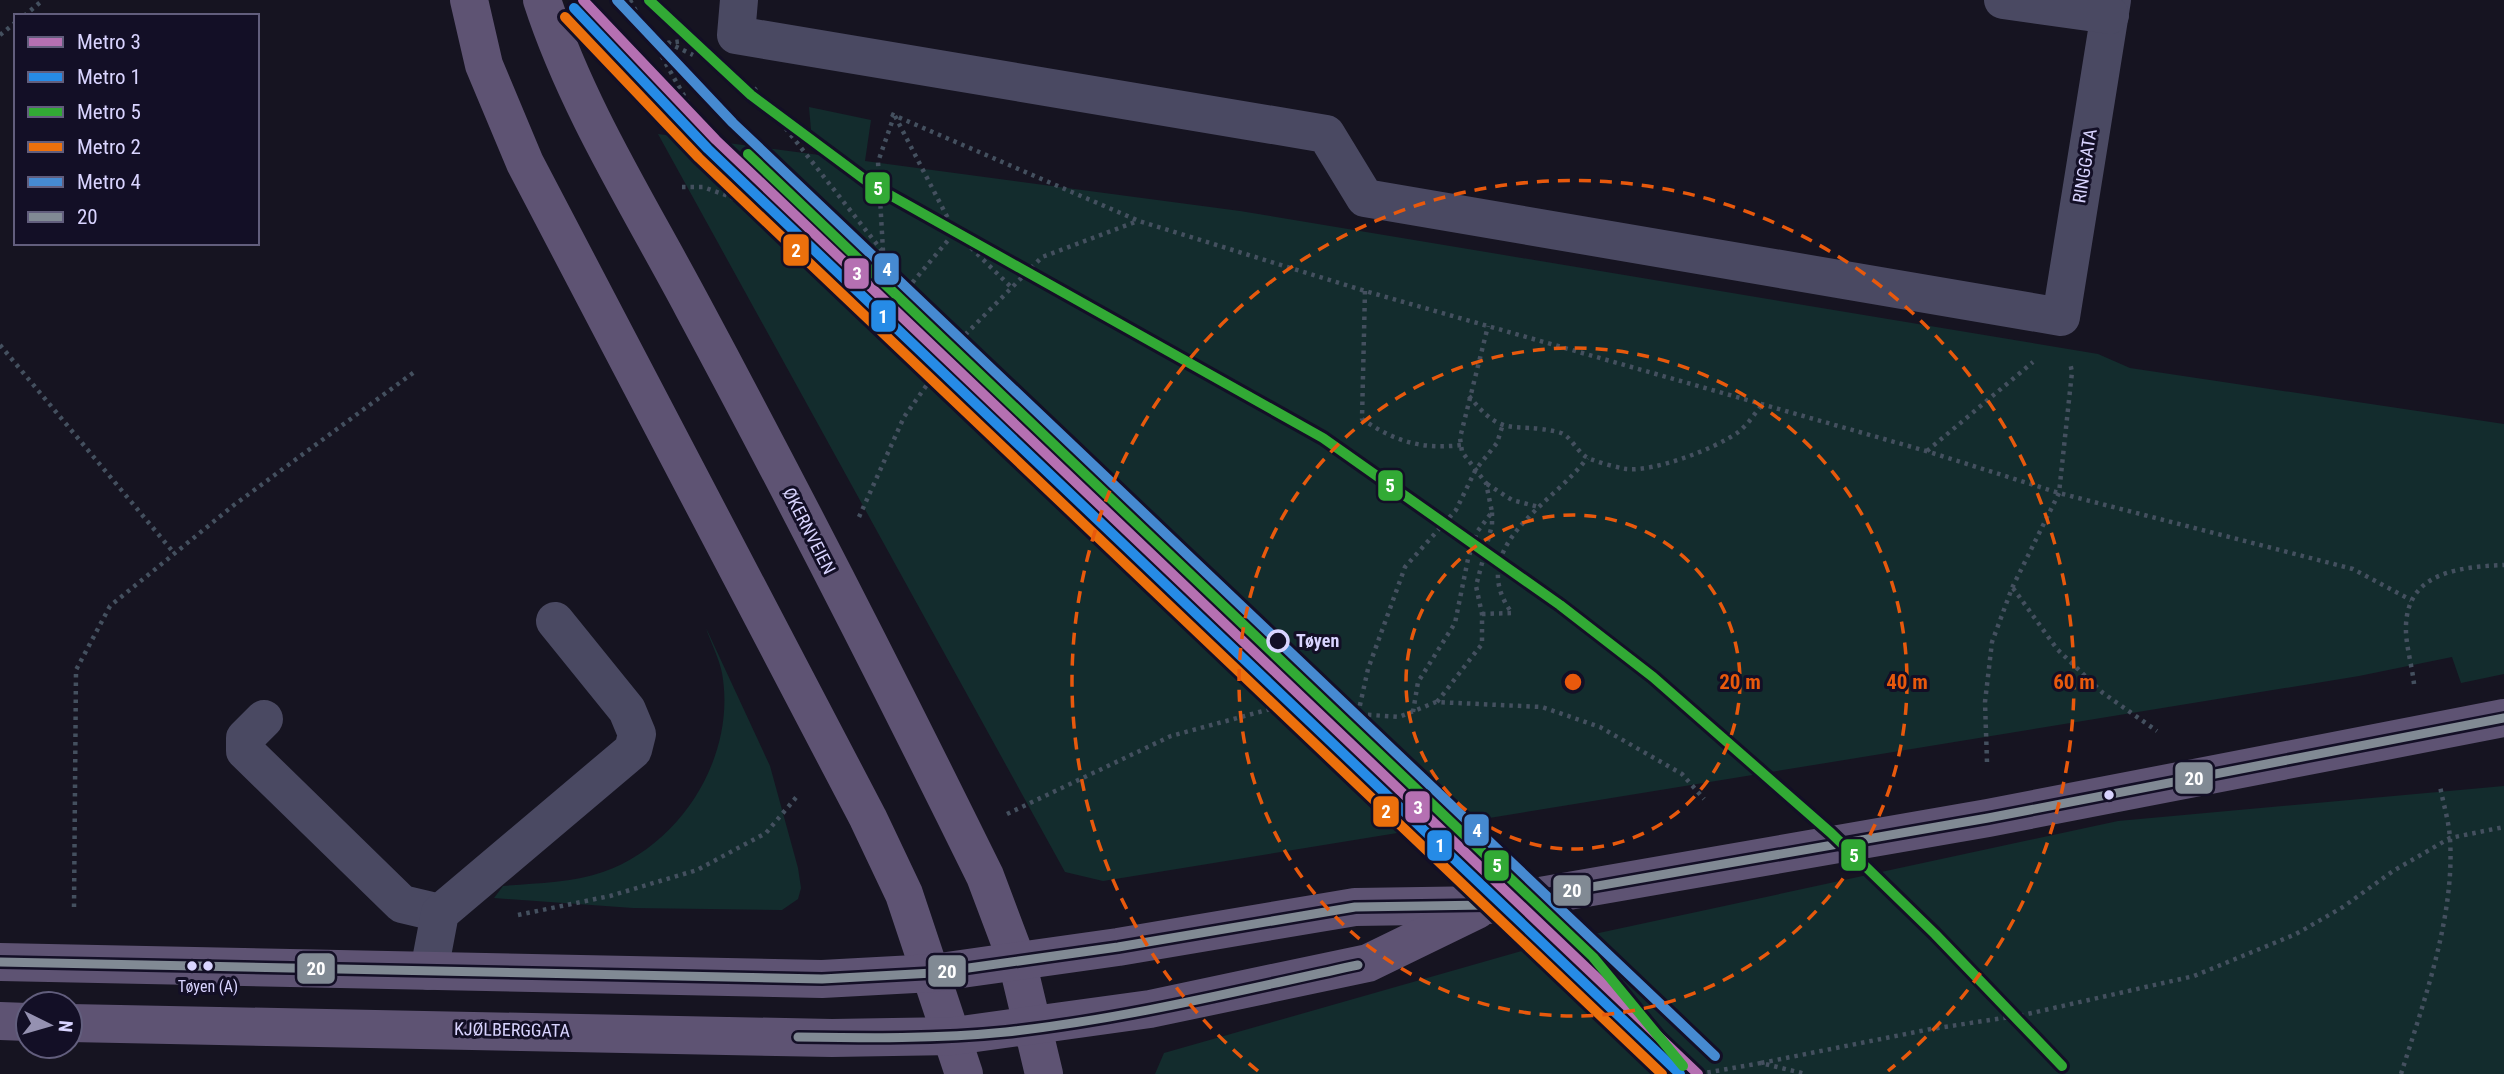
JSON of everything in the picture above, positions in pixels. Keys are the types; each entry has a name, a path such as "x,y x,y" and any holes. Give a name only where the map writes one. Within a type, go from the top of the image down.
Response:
{"main road":[{"path":"469,0 484,65 525,163 868,818 904,894 933,973 964,1074"},
{"name":"ØKERNVEIEN","path":"542,0 555,41 627,188 694,307 985,876 1017,961 1044,1074"},
{"path":"0,962 822,978 933,973 1355,906 1488,905 1988,818 2504,718"},
{"name":"KJØLBERGGATA","path":"84,1023 832,1038 954,1036 1130,1013 1368,963 1488,905"}],"street":[{"path":"738,0 736,35 1326,134 1365,198 2064,331"},
{"name":"RINGGATA","path":"2003,0 2111,8 2064,331"},
{"path":"429,971 440,913 633,750 638,734 627,710 555,621"},
{"path":"264,719 245,738 245,751 402,904 440,913"}],"path":[{"path":"26,14 43,0"},
{"path":"630,0 699,122"},
{"path":"0,35 14,24"},
{"path":"648,33 701,59"},
{"path":"763,85 750,82 883,252 878,162 894,115"},
{"path":"881,112 894,115 1139,221 1365,291 1926,451 2059,493 2353,569 2411,600"},
{"path":"894,115 955,232 1012,288"},
{"path":"671,190 688,186 703,187 731,197 956,344"},
{"path":"859,517 904,417 956,344 1042,257 1139,221"},
{"path":"895,302 955,232"},
{"path":"1365,291 1362,419 1385,435 1410,443 1436,448 1461,445"},
{"path":"1488,326 1469,396 1462,452 1486,483 1512,500 1539,507"},
{"path":"1926,451 2038,358 2064,331"},
{"path":"1987,762 1987,669 1992,642 2012,588 2059,493 2072,372 2064,331"},
{"path":"0,345 174,553"},
{"path":"74,906 76,670 110,606 234,505 417,370"},
{"path":"1469,396 1483,414 1502,427 1521,427 1566,435 1587,458 1628,469 1658,465 1713,446 1739,432 1762,405"},
{"path":"1358,714 1368,669 1405,567 1456,510 1476,470 1497,443 1502,427"},
{"path":"1482,614 1511,613 1498,584 1502,551 1510,536 1572,479 1587,458"},
{"path":"1436,702 1482,644 1482,614 1476,586 1492,525 1486,483"},
{"path":"1413,712 1418,682 1455,623 1468,559 1478,532 1492,512"},
{"path":"2414,684 2406,625 2411,600 2422,584 2452,569 2504,565"},
{"path":"2012,588 2057,649 2103,693 2157,731"},
{"path":"997,819 1171,736 1273,708 1399,717 1436,702 1542,707 1577,719 1654,756 1682,774 1704,799"},
{"path":"518,915 610,896 696,870 766,833 806,785"},
{"path":"2401,1074 2427,992 2445,913 2451,838 2440,786"},
{"path":"1699,1074 1931,1029 2023,1015 2194,976 2297,934 2343,907 2393,871 2451,838 2504,827"},
{"path":"1760,1063 1806,1074"}],"green space":[{"path":"809,107 871,120 865,161 1240,211 2098,354 2130,368 2504,424 2504,674 2461,683 2452,657 2359,676 1103,881 1065,872 658,134 827,156 811,130"},
{"path":"706,628 770,766 798,868 801,888 798,899 782,910 633,908 494,898 503,886 566,880 603,872 631,859 657,841 679,819 712,765 721,735 724,704 722,673"},
{"path":"2504,786 2504,1074 1155,1074 1164,1053 1543,945 2118,821"}],"metro line":[{"name":"3","path":"583,0 716,140 1698,1074"},
{"name":"4","path":"617,0 733,123 1715,1056"},
{"name":"5","path":"649,0 751,95 872,185 1323,438 1560,605 1653,677 1831,833 1935,934 2062,1066"},
{"name":"1","path":"574,8 708,149 1680,1074"},
{"name":"2","path":"565,17 699,158 1662,1074"},
{"name":"5","path":"748,154 1593,957 1683,1066"}],"transit line":[{"name":"20","path":"0,962 822,979 933,973 1118,947 1355,907 1488,905 1988,818 2504,718"},
{"name":"20","path":"798,1037 876,1038 1006,1032 1095,1020 1358,965"}],"place":[{"name":"Tøyen","path":"1278,641"},
{"name":"Tøyen (A)","path":"208,966"}]}
